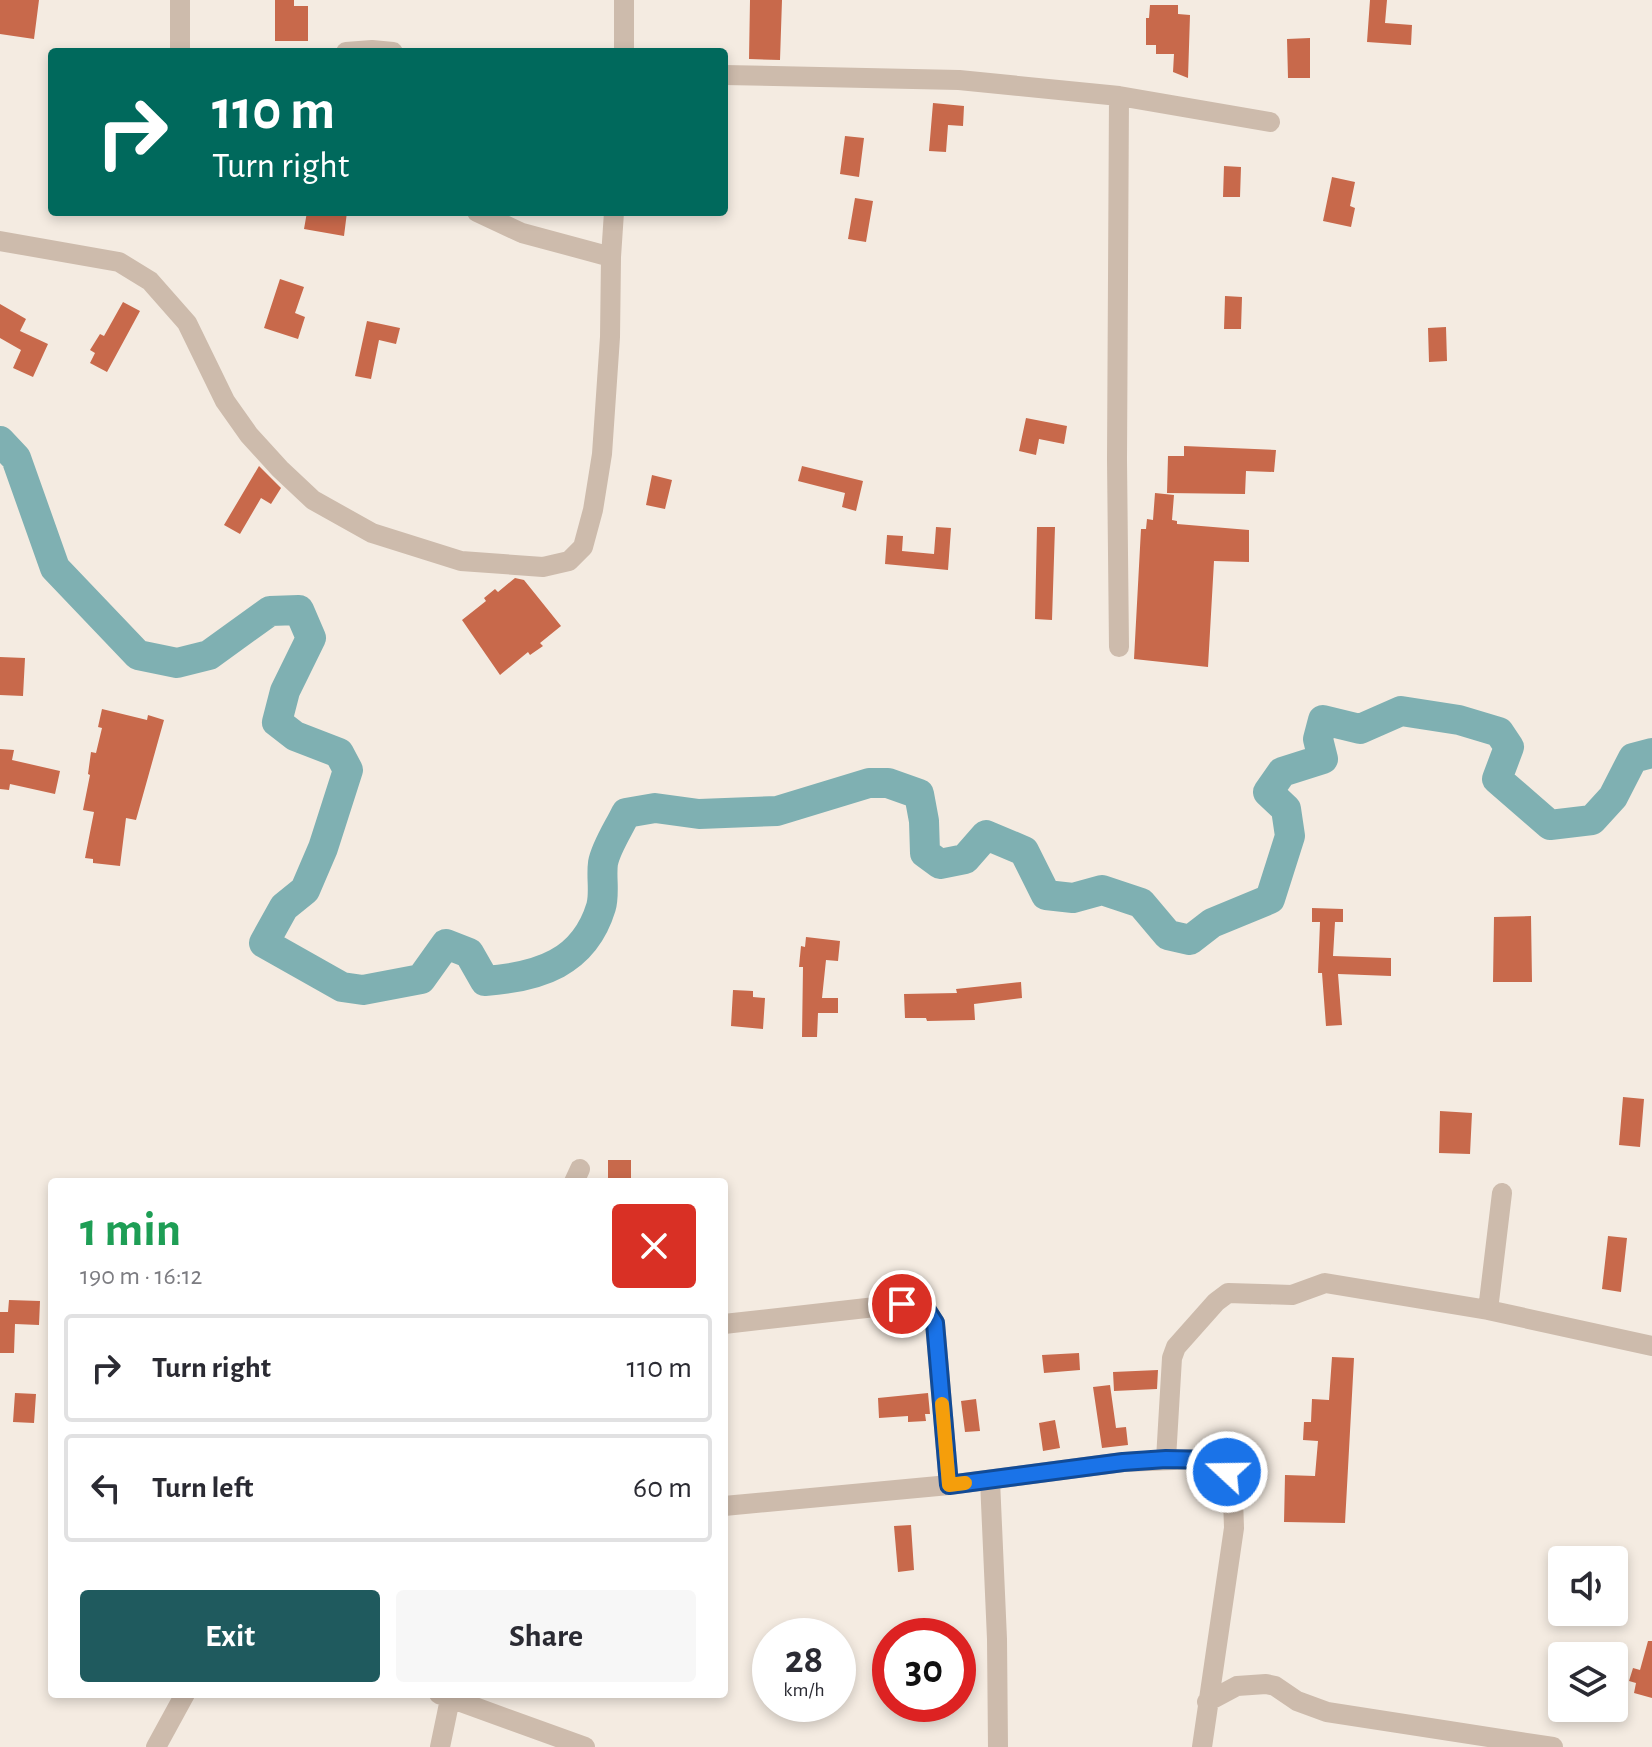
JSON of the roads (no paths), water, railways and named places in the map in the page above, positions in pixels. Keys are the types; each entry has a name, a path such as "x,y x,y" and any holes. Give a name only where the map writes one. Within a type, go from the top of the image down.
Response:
{"street":[{"path":"180,0 180,48"},
{"path":"624,0 624,48"},
{"path":"728,75 959,80 1119,96 1270,122"},
{"path":"1119,96 1119,647"},
{"path":"486,216 522,233 611,257"},
{"path":"0,241 119,262 150,281 187,323 225,401 249,435 313,500 372,533 461,561 543,567 569,561 583,547 593,510 602,454 614,216"},
{"path":"1488,1310 1502,1193"},
{"path":"1166,1459 1172,1358 1176,1347 1216,1302 1228,1293 1292,1295 1332,1283 1488,1310 1652,1346"},
{"path":"728,1324 902,1304 924,1306 935,1323 949,1485"},
{"path":"728,1506 949,1485 1123,1462 1211,1460 1227,1472 1231,1484 1234,1528 1202,1747"},
{"path":"990,1480 998,1747"},
{"path":"1207,1702 1237,1686 1266,1684 1275,1686 1297,1701 1327,1712 1553,1747"},
{"path":"156,1747 183,1698"},
{"path":"440,1747 444,1698"},
{"path":"450,1698 585,1747"}],"waterway":[{"path":"0,441 16,458 55,568 138,655 177,663 209,655 270,611 299,610 311,638 285,691 277,722 295,736 339,753 348,770 323,848 305,890 284,907 264,943 342,987 363,990 421,979 446,944 469,953 485,981 524,976 557,964 583,942 593,926 602,902 605,857 626,813 655,808 699,814 777,811 869,783 888,783 919,794 925,853 940,864 965,859 986,835 1024,851 1046,895 1073,898 1102,890 1141,903 1168,935 1190,940 1212,923 1270,899 1290,836 1286,809 1268,792 1282,772 1323,759 1318,739 1323,720 1360,729 1401,711 1459,720 1499,732 1509,747 1497,779 1550,825 1592,820 1613,797 1633,758 1652,753"}]}
